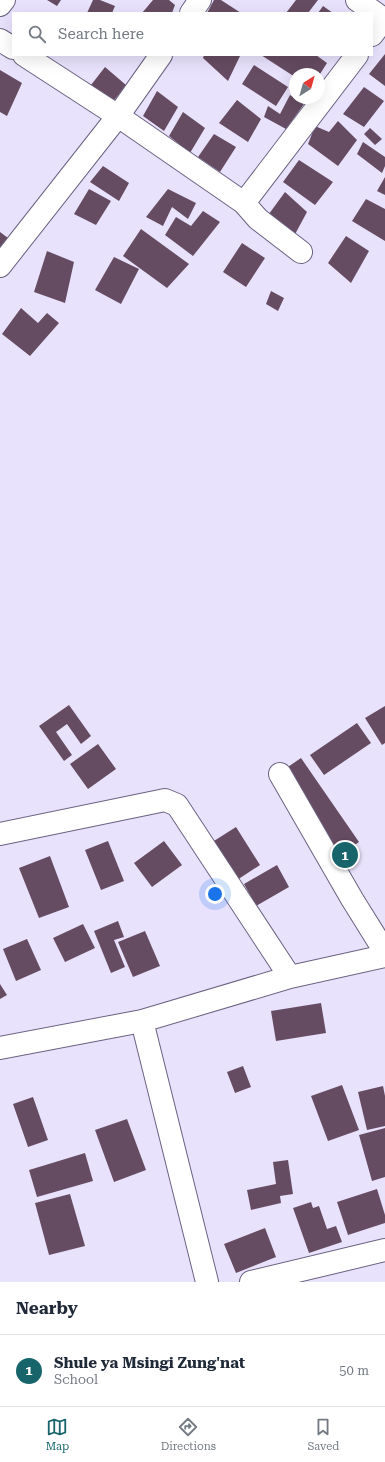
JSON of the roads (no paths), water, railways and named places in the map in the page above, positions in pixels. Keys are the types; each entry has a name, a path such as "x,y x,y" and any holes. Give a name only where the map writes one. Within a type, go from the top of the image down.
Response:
{"street":[{"path":"0,5 4,0"},
{"path":"192,12 200,0"},
{"path":"356,0 369,12"},
{"path":"373,16 381,23"},
{"path":"0,40 12,47"},
{"path":"26,56 118,116 244,203 258,219 301,252"},
{"path":"0,266 118,116 160,56"},
{"path":"244,203 356,56"},
{"path":"280,774 385,952"},
{"path":"0,834 164,800 177,805 290,977"},
{"path":"0,1048 142,1021 290,977 385,956"},
{"path":"142,1021 207,1282"},
{"path":"251,1282 385,1250"}],"place":[{"name":"Shule ya Msingi Zung'nat","path":"345,855"}]}
